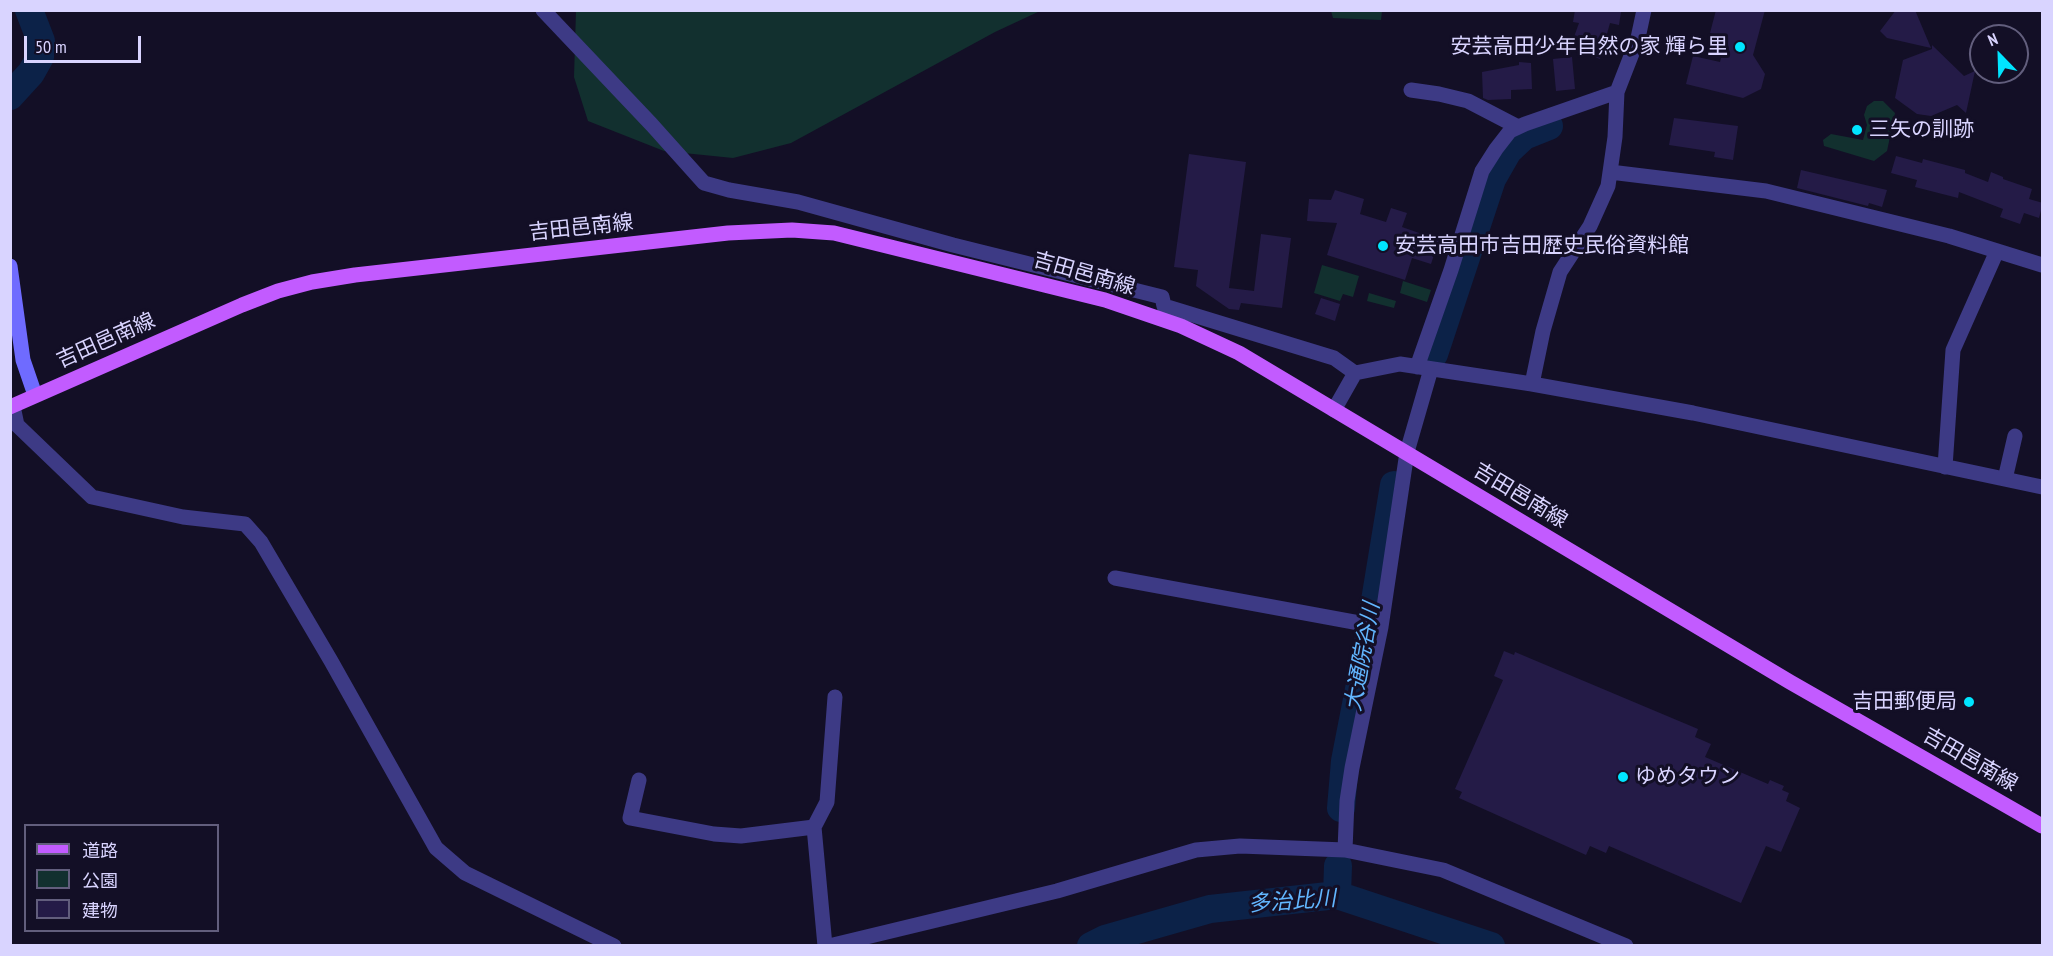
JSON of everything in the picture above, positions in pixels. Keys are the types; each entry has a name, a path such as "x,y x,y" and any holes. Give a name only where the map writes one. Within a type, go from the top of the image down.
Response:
{"main road":[{"name":"吉田邑南線","path":"12,406 242,305 278,291 312,282 355,275 717,234 792,230 834,233 1105,300 1181,326 1239,353 1790,682 2043,826"},
{"path":"10,266 23,360 35,395"}],"street":[{"path":"543,10 704,183 729,190 798,202 953,245 1162,297 1164,306 1334,358 1355,374"},
{"path":"1532,384 1560,272 1590,226 1608,186 1615,137 1617,92 1638,38 1644,10"},
{"path":"1411,90 1468,101 1518,127"},
{"path":"1345,850 1347,801 1352,768 1381,627 1407,452 1424,368 1482,171 1510,131 1617,92"},
{"path":"1610,172 1766,191 1948,236 2043,265"},
{"path":"1945,466 1953,350 1997,250"},
{"path":"1334,410 1355,374 1400,364 1532,384 1693,413 2043,487"},
{"path":"12,406 17,425 92,497 183,517 245,524 261,542 436,848 465,873 614,945"},
{"path":"2005,479 2015,436"},
{"path":"1116,578 1381,627"},
{"path":"825,945 814,827 827,802 835,697"},
{"path":"639,780 630,818 714,834 741,836 814,827"},
{"path":"830,945 1057,891 1196,850 1240,846 1345,850 1443,870 1626,945"}],"green space":[{"path":"1331,10 1382,11 1381,20 1333,18"},
{"path":"576,11 1040,11 995,32 791,143 733,158 664,151 588,121 574,77"},
{"path":"1874,101 1883,101 1895,113 1887,151 1874,161 1824,146 1823,140 1831,134 1863,140 1867,125 1864,115 1867,106"},
{"path":"1322,265 1359,276 1353,297 1343,294 1340,301 1314,293"},
{"path":"1403,281 1431,290 1427,302 1400,293"},
{"path":"1369,293 1396,301 1394,308 1367,301"}],"building":[{"path":"1575,10 1621,12 1619,25 1610,23 1600,59 1570,48 1579,23 1573,22"},
{"name":"安芸高田少年自然の家 輝ら里","path":"1716,10 1765,10 1753,55 1765,74 1761,89 1743,98 1686,84 1693,56 1720,62 1726,37 1710,33"},
{"path":"1896,10 1915,10 1931,48 1887,38 1880,31"},
{"path":"1932,45 1964,76 1969,74 1969,84 1972,84 1966,113 1957,105 1931,116 1917,114 1895,98 1903,60 1932,49"},
{"path":"1572,57 1575,89 1556,91 1553,59"},
{"path":"1519,62 1531,63 1532,89 1511,90 1511,99 1488,100 1483,98 1482,72 1519,65"},
{"path":"1674,118 1738,126 1733,160 1714,157 1715,152 1669,145"},
{"path":"1189,154 1246,162 1229,288 1254,291 1261,234 1291,238 1282,308 1241,303 1239,310 1229,309 1196,286 1198,270 1174,267"},
{"path":"1896,156 1922,163 1923,159 1965,170 1965,173 1988,182 1991,172 2003,179 2032,189 2029,199 2043,203 2039,218 2024,213 2020,224 2000,217 2003,209 1959,192 1958,198 1915,187 1917,180 1891,173"},
{"path":"1801,170 1887,190 1882,207 1869,203 1868,206 1797,188"},
{"path":"1335,190 1364,199 1360,214 1386,222 1391,208 1407,213 1402,227 1439,240 1431,264 1412,258 1405,280 1327,255 1337,223 1307,221 1309,199 1331,200"},
{"path":"1321,298 1340,304 1335,321 1315,314"},
{"path":"1504,651 1514,655 1515,652 1698,729 1695,737 1711,744 1705,757 1768,784 1770,780 1784,786 1782,790 1789,793 1786,801 1800,808 1781,852 1766,846 1741,903 1609,846 1606,853 1590,846 1586,855 1459,798 1462,792 1455,789 1503,680 1494,676"}],"waterway":[{"path":"10,96 31,73 40,57 41,41 29,10"},
{"name":"大通院谷川","path":"1434,354 1492,179 1508,151 1524,136 1549,126"},
{"name":"大通院谷川","path":"1341,808 1345,761 1368,643 1394,485"},
{"name":"大通院谷川","path":"1337,895 1338,866"},
{"name":"多治比川","path":"1091,946 1105,939 1210,909 1337,895 1491,946"}],"place":[{"name":"安芸高田少年自然の家 輝ら里","path":"1740,47"},
{"name":"三矢の訓跡","path":"1857,130"},
{"name":"安芸高田市吉田歴史民俗資料館","path":"1383,246"},
{"name":"吉田郵便局","path":"1969,702"},
{"name":"ゆめタウン","path":"1623,777"}]}
